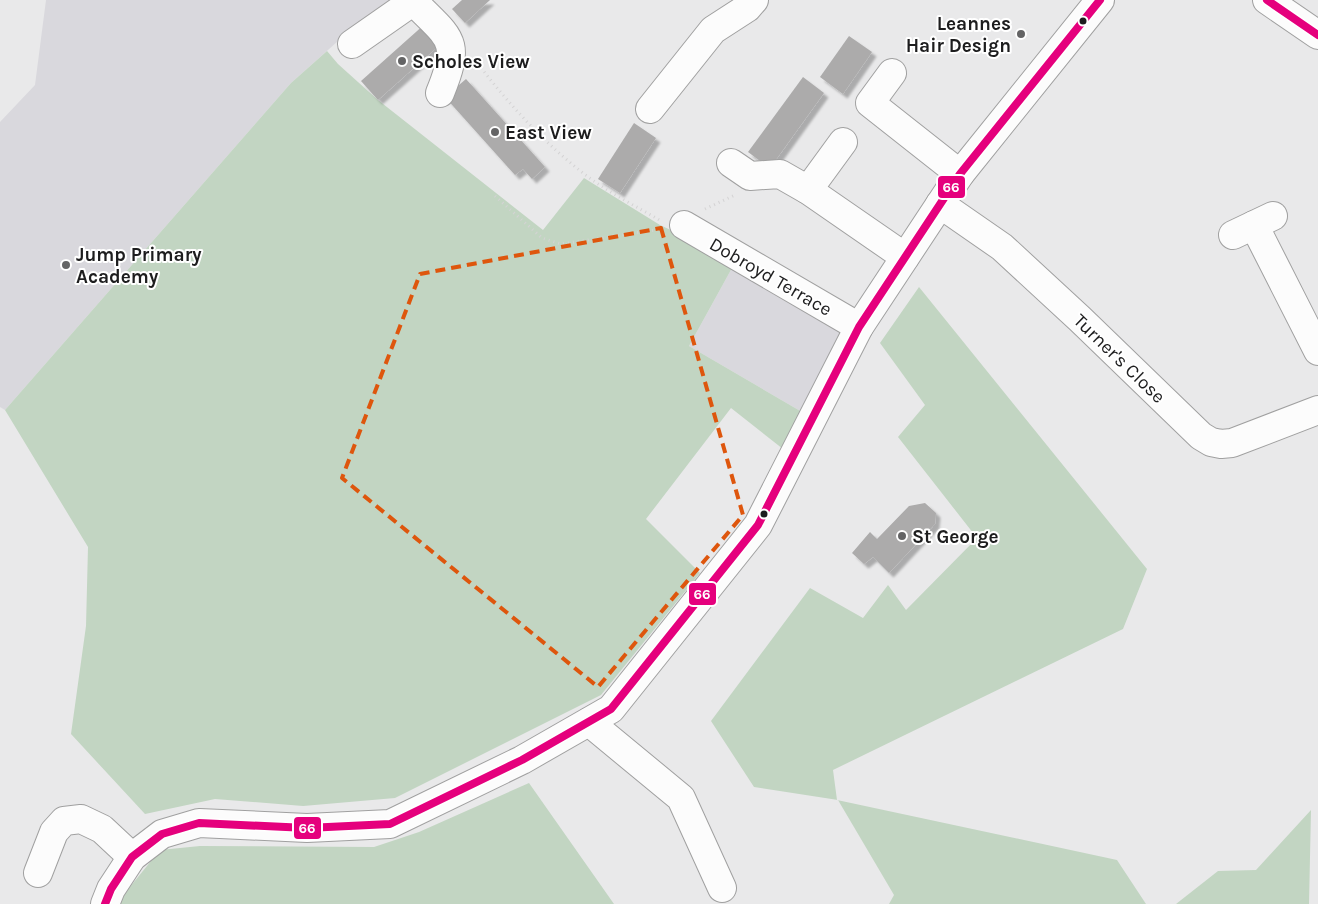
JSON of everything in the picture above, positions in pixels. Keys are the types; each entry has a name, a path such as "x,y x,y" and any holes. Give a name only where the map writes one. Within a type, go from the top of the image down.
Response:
{"street":[{"path":"650,109 706,22 747,8 754,0"},
{"path":"105,904 111,888 132,856 162,834 199,823 307,828 390,824 522,760 611,709 758,525 859,326 960,174 1100,0"},
{"path":"1267,0 1318,35"},
{"path":"352,44 414,1 445,34 450,42 452,52 450,66 440,94"},
{"path":"892,73 870,102 960,174"},
{"path":"808,190 843,142"},
{"path":"731,163 750,176 780,174 808,190 905,257"},
{"name":"Turner's Close","path":"940,204 1002,247 1080,319 1201,436 1211,442 1222,444 1240,441 1318,410"},
{"name":"Dobroyd Terrace","path":"684,226 859,326"},
{"path":"1253,226 1318,352"},
{"path":"588,722 681,798 722,888"},
{"path":"38,873 54,832 64,821 81,819 102,828 132,856"}],"path":[{"path":"473,56 499,91 545,141 584,174 663,223 684,226"},
{"path":"496,196 542,238 561,244 684,226 704,210 739,193"}],"highlighted area":[{"path":"661,228 743,515 598,687 342,478 420,274"}],"shaded area":[{"name":"Jump Primary Academy","path":"46,0 395,0 347,33 291,83 5,410 0,407 0,122 35,85"},
{"path":"732,268 844,329 802,412 689,346"}],"green space":[{"path":"327,51 338,64 378,100 543,230 584,178 660,225 694,241 732,268 689,346 802,412 783,449 731,408 646,519 700,573 601,695 395,798 303,806 215,799 145,814 71,734 86,626 88,547 5,410 291,83"},
{"path":"919,287 1147,569 1123,629 833,770 837,800 754,787 711,721 810,588 863,618 888,585 906,610 977,538 898,437 925,405 880,343"},
{"path":"529,783 614,904 116,904 160,850 200,846 374,847 419,832"},
{"path":"838,800 1117,860 1146,904 889,904 894,895"},
{"path":"1311,810 1309,904 1176,904 1218,871 1256,870"}],"building":[{"path":"462,0 490,0 465,23 452,9"},
{"name":"Scholes View","path":"426,23 443,42 378,100 361,81"},
{"path":"849,36 872,52 843,94 820,77"},
{"path":"803,77 824,93 770,168 748,152"},
{"name":"East View","path":"466,79 545,167 532,179 523,169 515,175 445,97"},
{"path":"634,123 656,138 620,193 598,179"},
{"name":"St George","path":"925,503 936,513 935,524 889,573 873,557 864,564 852,553 870,532 877,539 909,506"}],"transit line":[{"name":"66","path":"105,904 111,889 132,857 162,834 199,823 307,828 390,824 522,760 611,709 758,525 859,327 960,174 1100,0"},
{"name":"66","path":"1267,0 1318,35"}],"place":[{"name":"Leannes Hair Design","path":"1021,34"},
{"name":"Scholes View","path":"402,61"},
{"name":"East View","path":"495,132"},
{"name":"Jump Primary Academy","path":"66,265"},
{"name":"St George","path":"902,536"}]}
